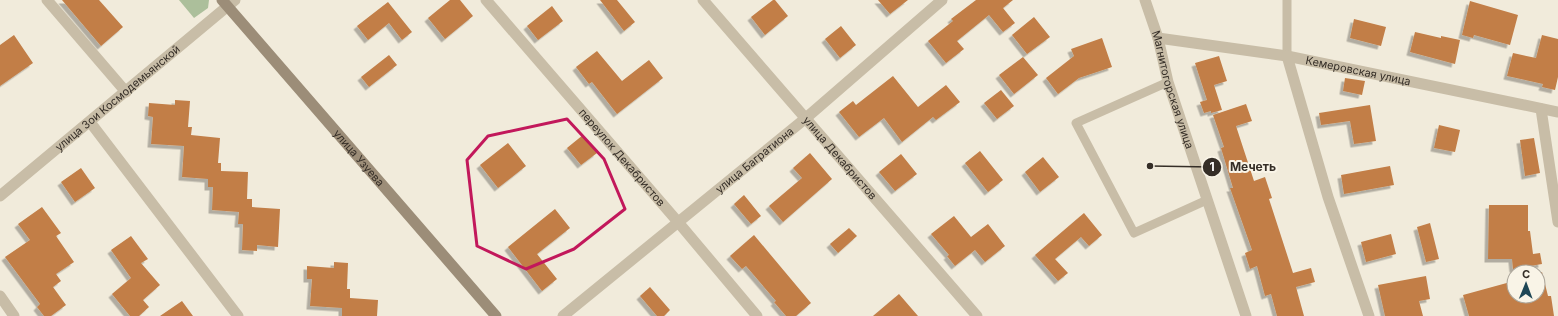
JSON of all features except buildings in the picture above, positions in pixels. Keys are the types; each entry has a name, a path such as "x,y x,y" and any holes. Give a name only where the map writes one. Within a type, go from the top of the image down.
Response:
{"main road":[{"name":"улица Узуева","path":"228,2 496,316"}],"street":[{"path":"48,0 126,92"},
{"name":"переулок Декабристов","path":"486,0 678,222 757,316"},
{"name":"улица Декабристов","path":"703,0 977,316"},
{"name":"улица Багратиона","path":"563,316 806,118 942,0"},
{"name":"Магнитогорская улица","path":"1145,0 1158,38 1168,82 1246,316"},
{"name":"улица Зои Космодемьянской","path":"0,196 126,92 228,2"},
{"name":"Кемеровская улица","path":"1158,38 1287,56 1558,112"},
{"path":"1287,56 1328,197 1369,316"},
{"path":"1540,109 1558,222"},
{"path":"90,122 238,316"},
{"path":"0,296 14,316"}],"lane":[{"path":"1287,0 1287,56"},
{"path":"1168,82 1076,124 1134,232 1207,200"}],"highlighted area":[{"path":"567,119 604,159 625,209 574,249 526,269 477,246 467,160 488,136"}],"green space":[{"path":"179,0 209,0 208,8 194,18"}],"place":[{"name":"Мечеть","path":"1150,166"}]}
